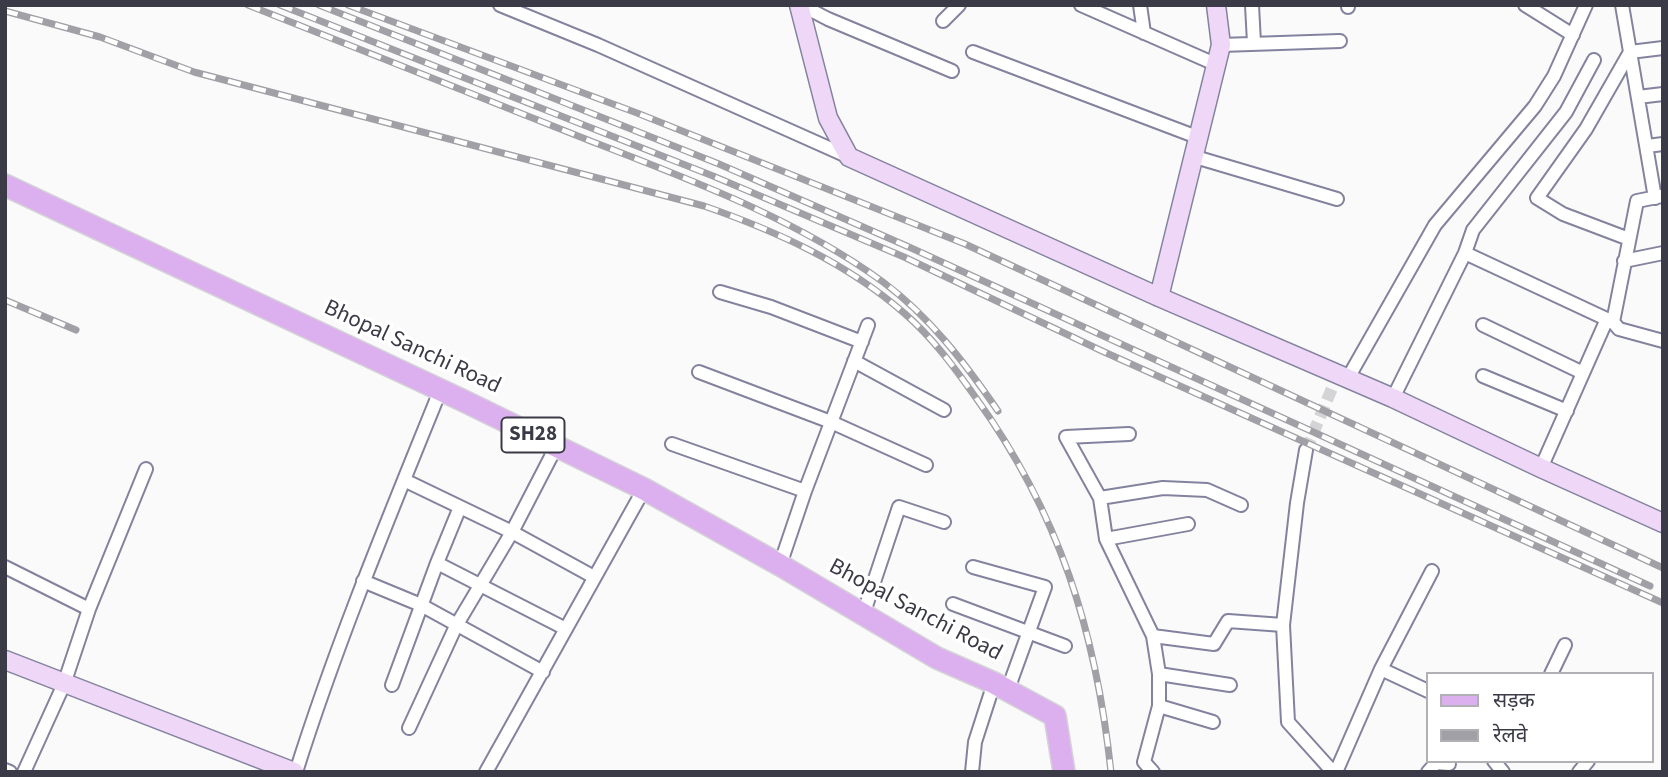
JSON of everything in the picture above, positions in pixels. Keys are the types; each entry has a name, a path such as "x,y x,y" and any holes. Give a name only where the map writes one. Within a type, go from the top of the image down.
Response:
{"main road":[{"name":"Bhopal Sanchi Road","path":"5,185 644,489 780,565 937,658 1051,714"},
{"path":"1051,714 1052,772"},
{"path":"1051,714 1063,772"}],"street":[{"path":"500,5 598,45 1158,297 1393,398 1663,523"},
{"path":"800,5 828,118 849,158"},
{"path":"800,5 952,71"},
{"path":"943,21 959,5"},
{"path":"1081,5 1215,64"},
{"path":"1140,5 1144,33"},
{"path":"1158,297 1221,45 1216,5"},
{"path":"1252,5 1254,43"},
{"path":"1525,5 1573,35"},
{"path":"1348,378 1435,225 1535,106 1554,76 1586,5"},
{"path":"1541,468 1610,320 1637,201 1659,197 1647,146 1622,5"},
{"path":"1221,45 1340,41"},
{"path":"1630,52 1663,48"},
{"path":"973,52 1197,137"},
{"path":"1629,239 1563,214 1537,198 1586,129 1630,52"},
{"path":"1393,398 1465,254 1474,230 1566,112 1594,60"},
{"path":"1638,97 1663,94"},
{"path":"1647,146 1663,144"},
{"path":"1192,156 1337,199"},
{"path":"1624,261 1663,253"},
{"path":"1465,254 1610,320 1619,329 1663,341"},
{"path":"720,292 771,307 862,342"},
{"path":"780,565 868,325"},
{"path":"1483,325 1583,373"},
{"path":"854,361 944,410"},
{"path":"699,372 831,422 926,465"},
{"path":"1483,376 1567,411"},
{"path":"5,660 295,772 363,581 440,391"},
{"path":"1129,434 1066,437 1100,498 1106,539 1153,636 1159,674 1158,706 1144,755 1144,762 1153,772"},
{"path":"672,444 805,491"},
{"path":"409,728 456,626 512,532 556,447"},
{"path":"1306,450 1283,625 1288,722 1335,772 1381,669 1432,571"},
{"path":"24,772 64,684 89,609 146,469"},
{"path":"404,480 512,532 594,577"},
{"path":"1100,498 1163,488 1207,490 1241,505"},
{"path":"486,772 644,489"},
{"path":"392,685 460,507"},
{"path":"863,615 899,507 944,522"},
{"path":"1106,539 1188,524"},
{"path":"437,563 566,629"},
{"path":"5,567 89,609"},
{"path":"972,772 975,742 1028,632 1045,587 973,568"},
{"path":"363,581 421,605 543,672"},
{"path":"953,604 1065,646"},
{"path":"1153,636 1213,644 1228,621 1283,625"},
{"path":"1552,672 1565,645"},
{"path":"1381,669 1426,690"},
{"path":"1159,674 1230,685"},
{"path":"1158,706 1213,722"},
{"path":"1428,772 1436,763 1449,764"}],"tunnel":[{"path":"1306,450 1338,374"}],"railway":[{"path":"248,5 702,185 814,238 883,282 916,310 960,358 998,411"},
{"path":"280,5 713,176 904,257 1102,351 1663,603"},
{"path":"319,5 719,164 909,247 1650,586"},
{"path":"348,5 637,113 965,244 1663,568"},
{"path":"5,11 100,37 194,72 704,206 758,226 810,250 859,279 904,313 943,353 1005,441 1030,485 1069,575 1084,622 1095,670 1111,772"},
{"path":"5,300 76,330"}]}
